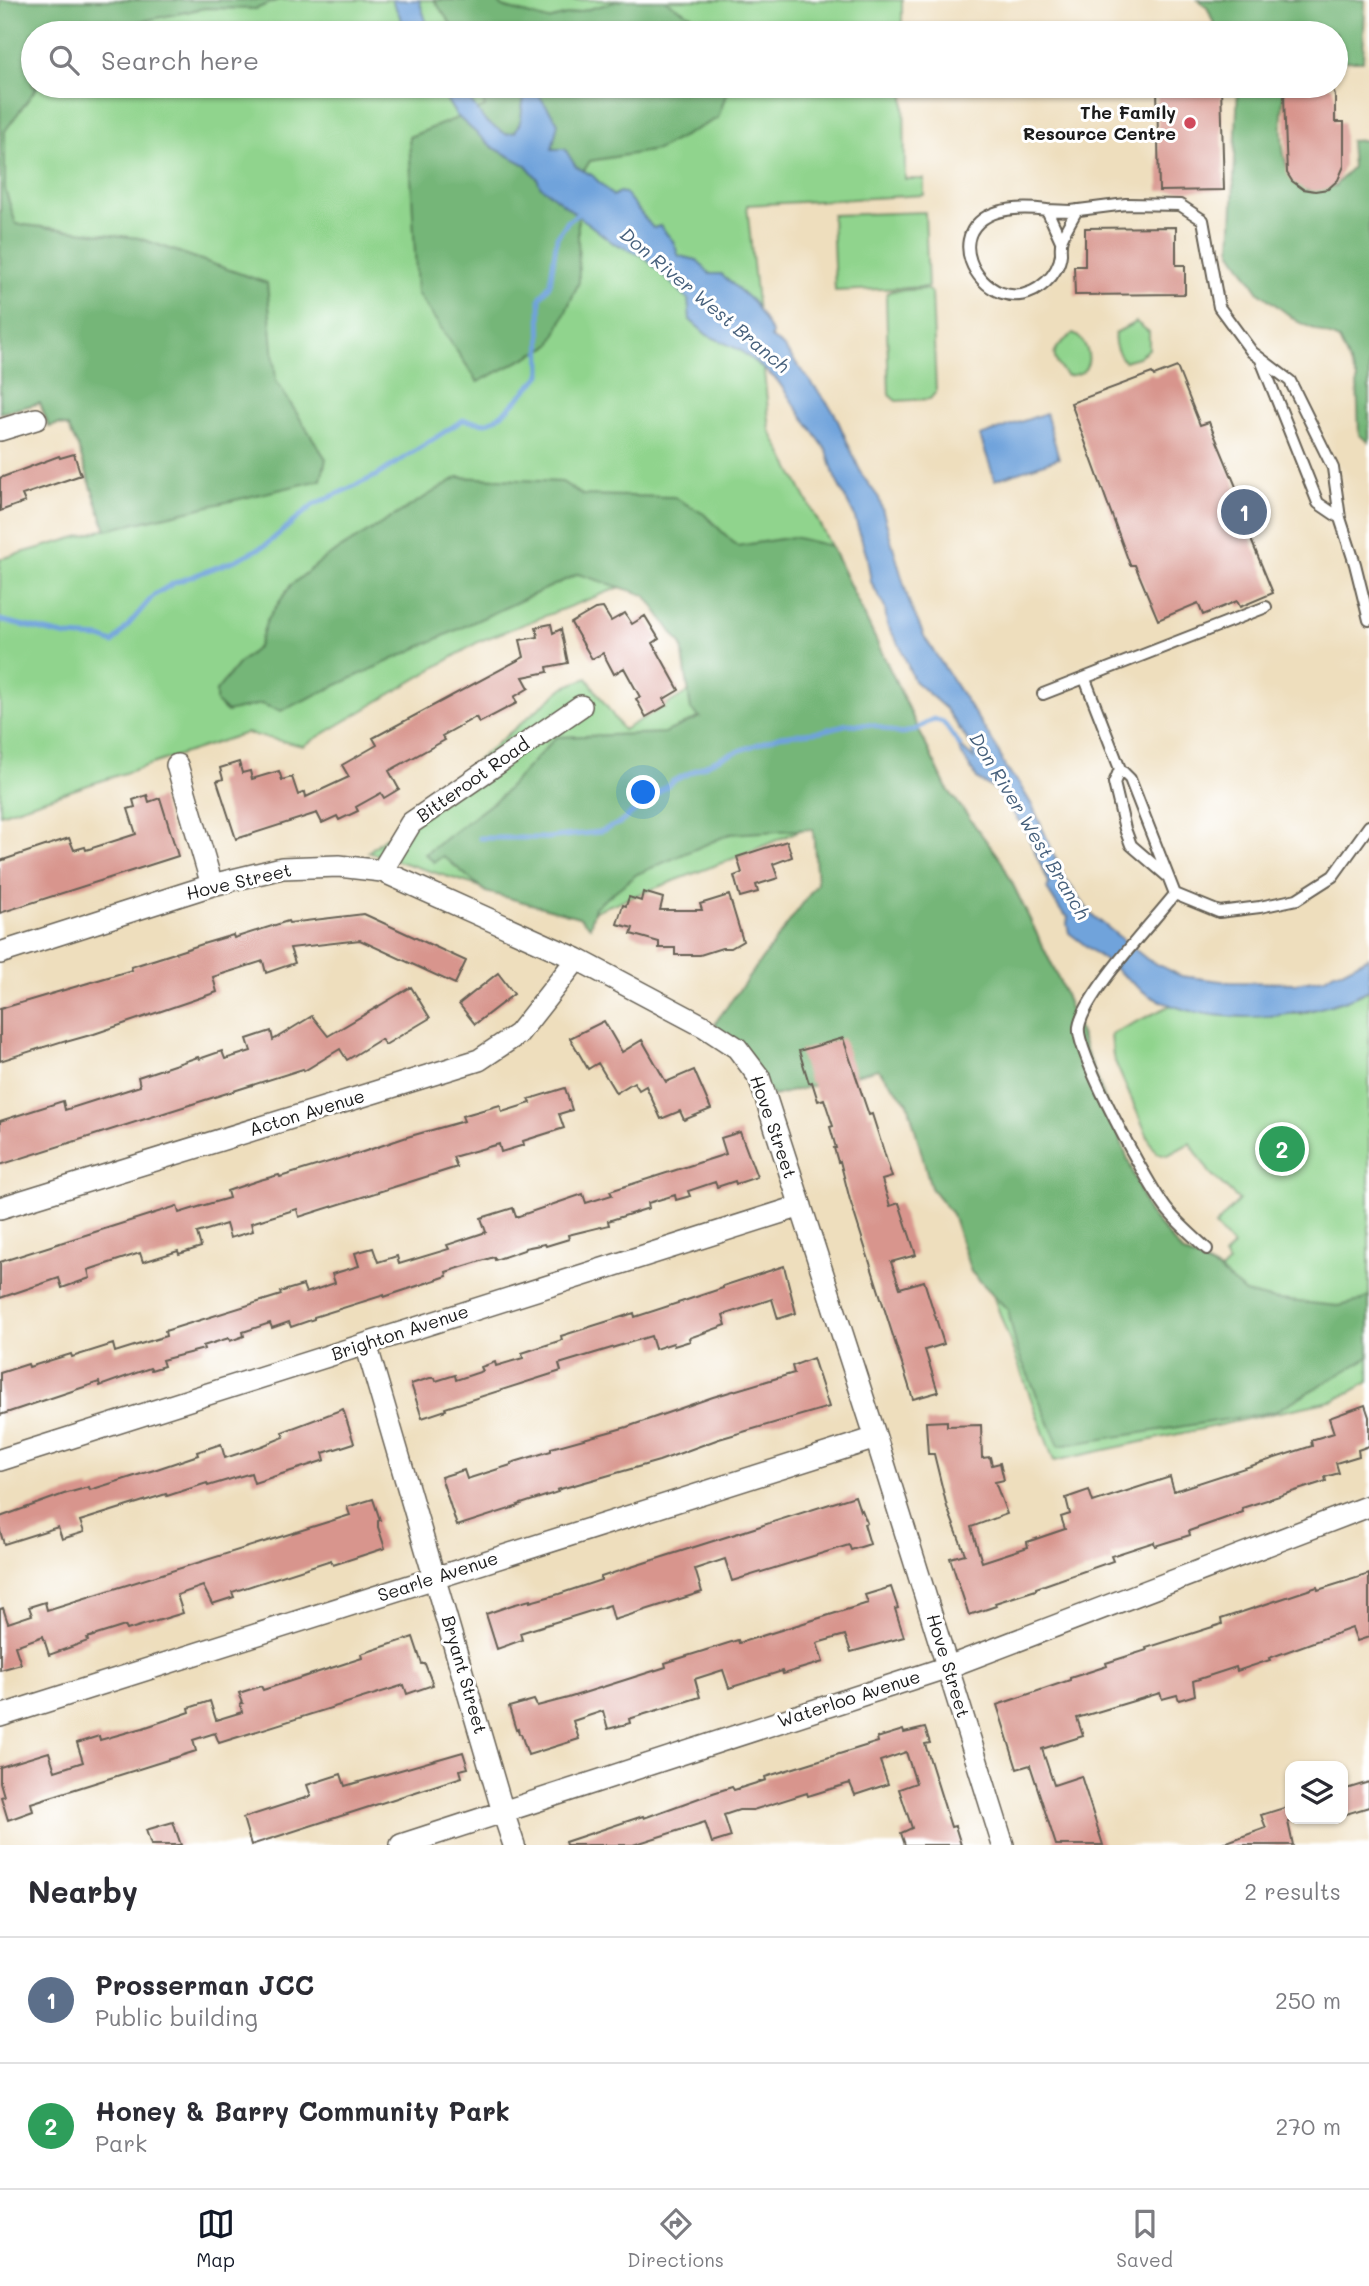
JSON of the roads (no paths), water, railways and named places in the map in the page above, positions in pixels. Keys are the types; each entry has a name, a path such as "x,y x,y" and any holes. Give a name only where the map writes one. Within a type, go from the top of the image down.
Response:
{"street":[{"path":"0,430 36,419"},
{"name":"Bitteroot Road","path":"382,871 411,823 581,706"},
{"path":"177,765 212,885"},
{"name":"Hove Street","path":"0,953 212,885 282,869 339,866 382,871 577,959 705,1027 737,1048 759,1076 1003,1845"},
{"name":"Acton Avenue","path":"0,1208 479,1060 518,1034 577,959"},
{"name":"Brighton Avenue","path":"0,1460 801,1206"},
{"name":"Bryant Street","path":"366,1344 514,1845"},
{"name":"Searle Avenue","path":"0,1716 876,1438"},
{"name":"Waterloo Avenue","path":"401,1845 948,1667 1369,1506"}],"lane":[{"path":"1047,210 1061,241 1061,256 1056,271 1040,287 1018,295 989,287 978,277 970,263 968,248 971,232 979,221 989,215 1018,208 1077,210 1126,204 1180,205 1203,220 1219,307 1252,352 1290,381 1333,468 1340,518 1369,620"},
{"path":"1061,241 1077,210"},
{"path":"1259,358 1318,503 1340,518"},
{"path":"1043,694 1266,607"},
{"path":"1085,679 1120,769 1130,779 1175,894 1219,912 1260,908 1297,899 1333,876 1369,826"},
{"path":"1120,769 1114,783 1131,845 1169,878"},
{"path":"1175,894 1093,996 1079,1028 1085,1058 1147,1178 1168,1211 1207,1249"}],"water":[{"path":"392,0 419,0 426,21 402,21"},
{"name":"Don River West Branch","path":"445,98 469,98 485,121 506,134 515,132 520,123 524,98 541,98 558,123 552,149 565,149 576,167 592,175 613,196 619,192 625,193 653,228 660,226 673,241 679,256 697,260 710,274 721,274 753,302 772,333 771,338 782,345 834,412 862,475 879,498 909,602 925,638 997,748 1006,769 1018,782 1033,807 1063,875 1091,914 1148,960 1181,976 1229,982 1295,983 1325,978 1369,957 1369,990 1318,1009 1289,1014 1260,1017 1202,1013 1174,1006 1147,994 1069,933 1068,917 1047,889 1049,883 1024,828 995,789 978,780 957,743 974,759 972,747 946,709 914,681 900,646 887,625 885,608 871,582 867,557 854,515 835,478 827,451 777,380 740,350 707,335 690,320 688,299 643,256 613,243 540,186 526,165 492,147 456,115"},
{"path":"1046,413 1059,458 995,480 980,436"}],"waterway":[{"path":"0,620 67,636 101,638 113,643 154,595 174,583 236,560 266,545 313,505 376,476 463,420 485,423 495,419 541,375 540,298 550,284 557,237 568,221 582,211"},
{"name":"Don River West Branch","path":"480,838 547,838 599,832 620,823 673,781 722,757 780,736 821,731 848,724 873,725 900,734 917,729 933,719 943,722 960,746"}],"place":[{"name":"The Family Resource Centre","path":"1190,123"},
{"name":"Prosserman JCC","path":"1244,512"},
{"name":"Honey & Barry Community Park","path":"1282,1149"}]}
